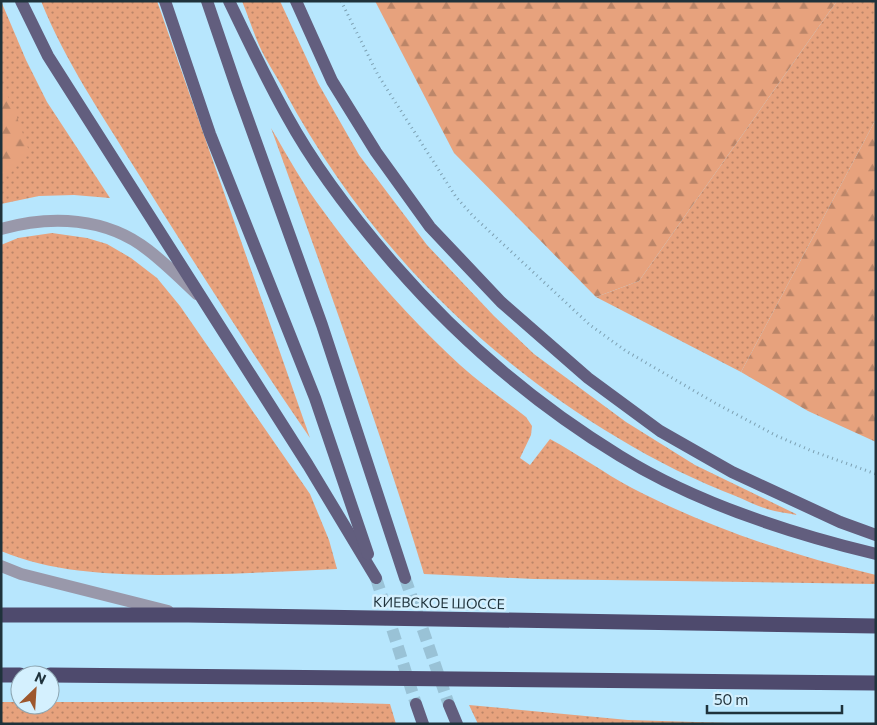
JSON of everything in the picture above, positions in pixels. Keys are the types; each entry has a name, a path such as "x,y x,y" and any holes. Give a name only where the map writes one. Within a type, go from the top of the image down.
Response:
{"highway":[{"name":"КИЕВСКОЕ ШОССЕ","path":"1,615 188,615 876,626"},
{"path":"60,676 876,682"}],"main road":[{"path":"21,1 48,56 198,295 308,465 376,578 315,398 210,134 165,1"},
{"path":"207,1 322,325 405,578"},
{"path":"230,1 288,117 335,190 363,228 407,279 468,343 555,414 621,457 653,474 721,506 761,521 830,543 876,554"},
{"path":"296,1 332,81 376,152 430,227 501,302 588,378 660,431 732,472 840,522 876,535"},
{"path":"416,704 423,724"},
{"path":"449,705 457,724"}],"street":[{"path":"1,229 27,223 60,220 86,222 104,226 125,235 148,250 198,295"},
{"path":"1,566 21,574 188,615"}],"path":[{"path":"341,1 378,75 456,197 473,216 590,325 626,351 715,403 812,451 876,474"}],"green space":[{"path":"1,1 26,60 47,102 110,198 74,195 39,196 1,204"},
{"path":"41,1 157,1 310,438 265,372 97,108 61,45"},
{"path":"242,1 280,1 318,83 359,155 427,245 494,316 534,354 626,422 695,465 798,515 756,505 662,463 632,446 566,405 470,329 427,287 387,242 349,194 315,143 265,57"},
{"path":"375,1 837,1 639,281 596,297 454,153"},
{"path":"837,1 876,1 876,119 741,372 596,297 639,281"},
{"path":"1,84 13,106 29,151 11,173 1,178"},
{"path":"876,119 876,442 808,411 741,372"},
{"path":"271,128 317,202 355,253 388,292 460,365 526,417 532,426 531,435 520,458 530,465 550,439 632,488 691,516 751,539 813,559 876,575 876,584 534,579 424,574 350,350"},
{"path":"52,233 87,238 107,244 131,258 157,278 180,306 310,494 329,540 337,569 203,574 118,574 59,568 1,551 1,245 18,238"},
{"path":"1,702 10,702 10,715 60,715 60,702 315,702 390,704 396,724 1,724"},
{"path":"469,705 628,720 768,724 478,724"}],"tunnel":[{"path":"376,578 416,704"},
{"path":"405,578 449,705"}]}
